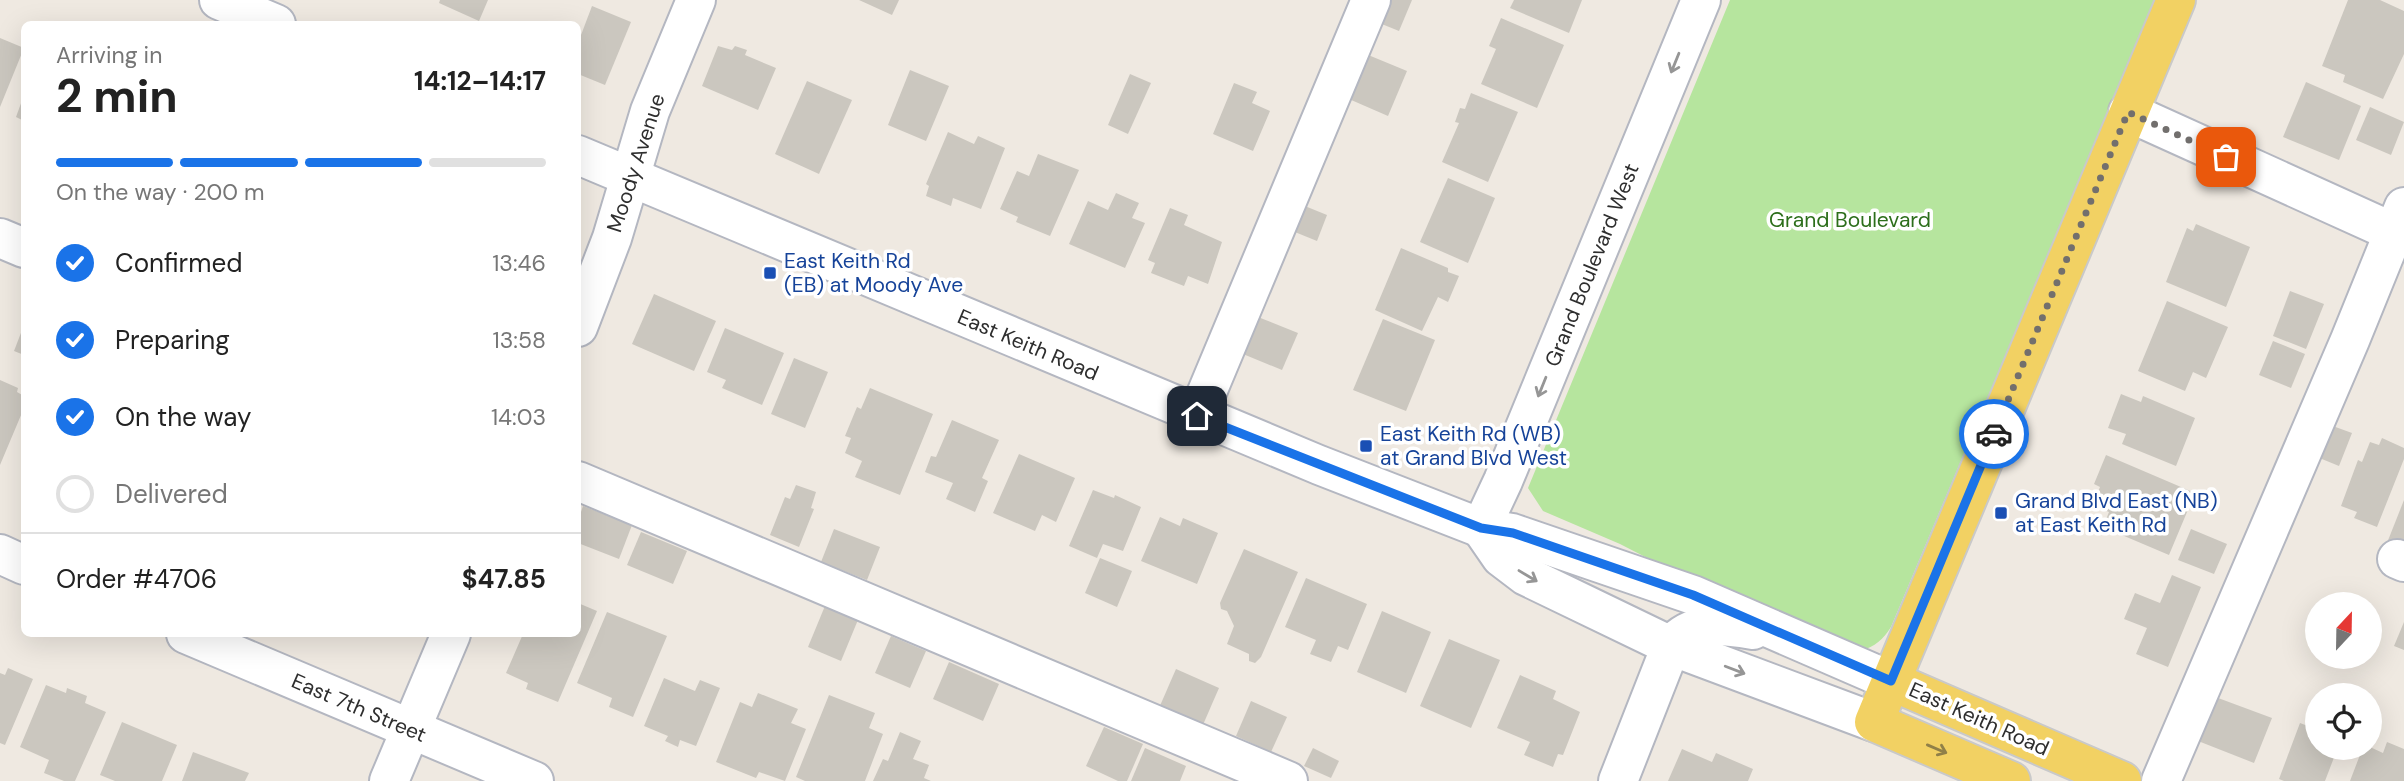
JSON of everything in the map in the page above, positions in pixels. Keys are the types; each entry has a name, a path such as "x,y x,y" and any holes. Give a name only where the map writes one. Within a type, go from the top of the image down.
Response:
{"main road":[{"path":"1874,722 2176,0"},
{"name":"East Keith Road","path":"1891,681 2122,781"},
{"name":"East Keith Road","path":"1874,722 2011,781"}],"street":[{"path":"219,0 269,21"},
{"name":"Moody Avenue","path":"581,319 612,239 650,111 696,0"},
{"path":"1197,416 1371,0"},
{"name":"Grand Boulevard West","path":"1481,528 1503,481 1701,0"},
{"path":"2128,112 2400,226 2161,781"},
{"name":"East Keith Road","path":"581,156 1197,416 1481,528 1513,533 1693,595 1891,681"},
{"path":"0,237 21,247"},
{"path":"581,482 1288,781"},
{"name":"East Keith Road","path":"1481,528 1501,557 1526,576 1671,646 1874,722"},
{"path":"0,554 21,564"},
{"path":"1619,569 1659,605 1668,627 1671,646"},
{"path":"1618,781 1671,646 1681,634 1704,627 1746,629 1789,636"},
{"name":"East 7th Street","path":"193,637 534,781"},
{"path":"389,781 450,637"}],"green space":[{"name":"Grand Boulevard","path":"1730,0 2155,0 1891,627 1878,642 1861,651 1694,582 1620,544 1543,511 1528,488"}],"building":[{"path":"440,0 488,0 479,21 439,3"},
{"path":"859,0 899,0 892,15"},
{"path":"1374,0 1412,0 1399,31 1367,18"},
{"path":"1514,0 1582,0 1569,33 1510,8"},
{"path":"2348,0 2380,0 2404,11 2404,54 2383,99 2343,82 2345,75 2322,66"},
{"path":"592,6 631,22 605,85 581,75 581,35"},
{"path":"1501,18 1564,45 1537,108 1481,84 1496,49 1489,46"},
{"path":"0,38 21,47 21,55 0,107"},
{"path":"718,46 732,50 735,46 747,50 745,55 776,68 758,110 702,86"},
{"path":"1361,52 1407,71 1388,116 1342,96"},
{"path":"910,70 949,86 926,141 888,125"},
{"path":"1130,74 1151,83 1128,134 1108,125"},
{"path":"807,81 852,100 819,174 775,154"},
{"path":"2306,82 2361,106 2339,160 2283,137"},
{"path":"1234,83 1257,92 1252,103 1270,111 1253,151 1213,134"},
{"path":"1471,93 1518,112 1488,182 1442,162 1459,123 1455,122 1460,108 1465,109"},
{"path":"21,103 21,120 16,117"},
{"path":"2370,107 2404,122 2391,155 2356,140"},
{"path":"948,132 974,144 978,136 1005,148 981,209 953,198 951,206 926,196 929,186 926,184"},
{"path":"1038,154 1079,170 1050,236 1016,222 1018,217 1000,209 1017,171 1029,176"},
{"path":"1448,178 1495,198 1468,263 1420,242"},
{"path":"1116,193 1139,203 1132,218 1145,223 1125,268 1069,244 1088,201 1108,210"},
{"path":"1295,202 1327,215 1317,241 1285,228"},
{"path":"1170,208 1188,215 1184,225 1222,242 1208,284 1188,276 1184,286 1151,273 1155,263 1148,260"},
{"path":"2196,224 2250,247 2226,307 2166,282 2187,228 2193,231"},
{"path":"1401,248 1448,268 1448,272 1459,276 1448,302 1438,297 1422,331 1375,310"},
{"path":"2290,291 2324,304 2306,349 2273,336"},
{"path":"654,294 716,321 694,371 632,344"},
{"path":"2167,301 2228,327 2206,378 2193,372 2185,391 2138,371"},
{"path":"1258,317 1298,333 1282,370 1243,354"},
{"path":"1383,319 1435,340 1406,411 1353,390"},
{"path":"725,328 784,353 762,405 722,388 726,380 707,372"},
{"path":"21,333 21,354 14,351"},
{"path":"2273,341 2305,354 2291,388 2259,375"},
{"path":"794,358 828,372 805,428 771,414"},
{"path":"0,380 18,388 17,392 21,394 21,415 0,465"},
{"path":"870,388 933,414 900,495 855,477 862,461 845,453 851,438 845,436 857,407 861,409"},
{"path":"2121,394 2141,402 2143,396 2195,418 2176,466 2122,444 2126,434 2108,428"},
{"path":"952,420 999,440 982,478 988,481 975,512 946,499 953,483 925,472 931,456 936,457"},
{"path":"2330,425 2352,433 2339,466 2317,457"},
{"path":"2382,438 2404,448 2404,459 2377,527 2354,518 2357,512 2341,506 2358,460 2362,462 2370,442 2379,445"},
{"path":"1019,454 1075,478 1056,522 1042,515 1035,531 993,513"},
{"path":"2106,455 2195,493 2169,555 2103,527 2109,512 2093,505 2100,487 2094,484"},
{"path":"796,485 816,492 811,508 814,509 799,547 770,535 785,497 790,499"},
{"path":"1093,490 1114,498 1115,495 1141,507 1123,551 1103,544 1097,558 1069,546"},
{"path":"2404,500 2404,555 2385,548"},
{"path":"583,506 632,525 619,559 581,544"},
{"path":"1160,517 1180,526 1183,518 1218,533 1197,584 1141,561"},
{"path":"834,529 880,547 867,580 821,562"},
{"path":"2191,529 2227,544 2214,574 2178,560"},
{"path":"641,532 687,551 673,584 627,565"},
{"path":"1244,549 1298,572 1261,657 1255,663 1249,661 1249,654 1227,644 1234,626 1227,611 1221,609 1220,603"},
{"path":"1100,558 1132,571 1117,607 1085,593"},
{"path":"2172,575 2201,587 2168,667 2136,654 2147,628 2124,619 2135,593 2160,603"},
{"path":"1306,578 1367,604 1348,650 1338,646 1331,662 1310,654 1316,640 1285,627"},
{"path":"827,601 860,615 841,661 808,647"},
{"path":"581,604 597,611 558,702 526,689 528,683 506,673 522,637 581,637"},
{"path":"1382,611 1431,632 1406,693 1357,672"},
{"path":"607,612 667,636 633,717 609,707 612,698 577,683"},
{"path":"2404,622 2404,650 2394,646"},
{"path":"891,636 926,651 910,688 875,673"},
{"path":"1449,639 1500,660 1471,728 1420,706"},
{"path":"949,662 999,684 983,721 933,699"},
{"path":"8,668 33,679 5,745 0,743 0,673 5,675"},
{"path":"1176,669 1219,688 1202,727 1159,708"},
{"path":"1520,675 1556,691 1553,699 1580,712 1563,755 1558,754 1553,767 1524,755 1530,742 1497,728"},
{"path":"664,678 695,691 700,680 720,688 696,746 680,740 678,747 665,741 668,736 644,726"},
{"path":"46,685 66,693 67,688 87,696 85,703 106,712 75,781 64,781 44,773 49,760 20,747"},
{"path":"758,693 798,709 791,723 806,729 785,781 759,772 756,778 716,762 740,702 752,707"},
{"path":"829,695 875,713 869,728 883,734 865,781 805,781 796,777"},
{"path":"2210,695 2272,718 2254,763 2193,739"},
{"path":"1251,701 1287,717 1271,752 1236,736"},
{"path":"122,722 177,745 162,781 115,781 100,775"},
{"path":"2300,723 2305,725 2305,760 2333,760 2325,781 2279,779"},
{"path":"1104,727 1143,744 1127,781 1118,781 1086,766"},
{"path":"900,732 921,741 913,759 929,765 924,778 931,781 873,781 883,759 888,761"},
{"path":"2387,742 2404,749 2404,781 2350,781 2358,760 2382,760"},
{"path":"1145,748 1186,766 1180,781 1131,781"},
{"path":"1313,748 1339,761 1331,778 1304,766"},
{"path":"1682,749 1712,762 1716,753 1753,769 1748,781 1668,781"},
{"path":"193,752 249,773 245,781 182,781"}],"way so far":[{"path":"1994,434 2128,112 2226,157"}],"place":[{"name":"East Keith Rd (EB) at Moody Ave","path":"770,273"},
{"name":"East Keith Rd (WB) at Grand Blvd West","path":"1366,446"},
{"name":"Grand Blvd East (NB) at East Keith Rd","path":"2001,513"}],"route":[{"path":"1197,416 1481,528 1513,533 1693,595 1891,681 1994,434"}]}
